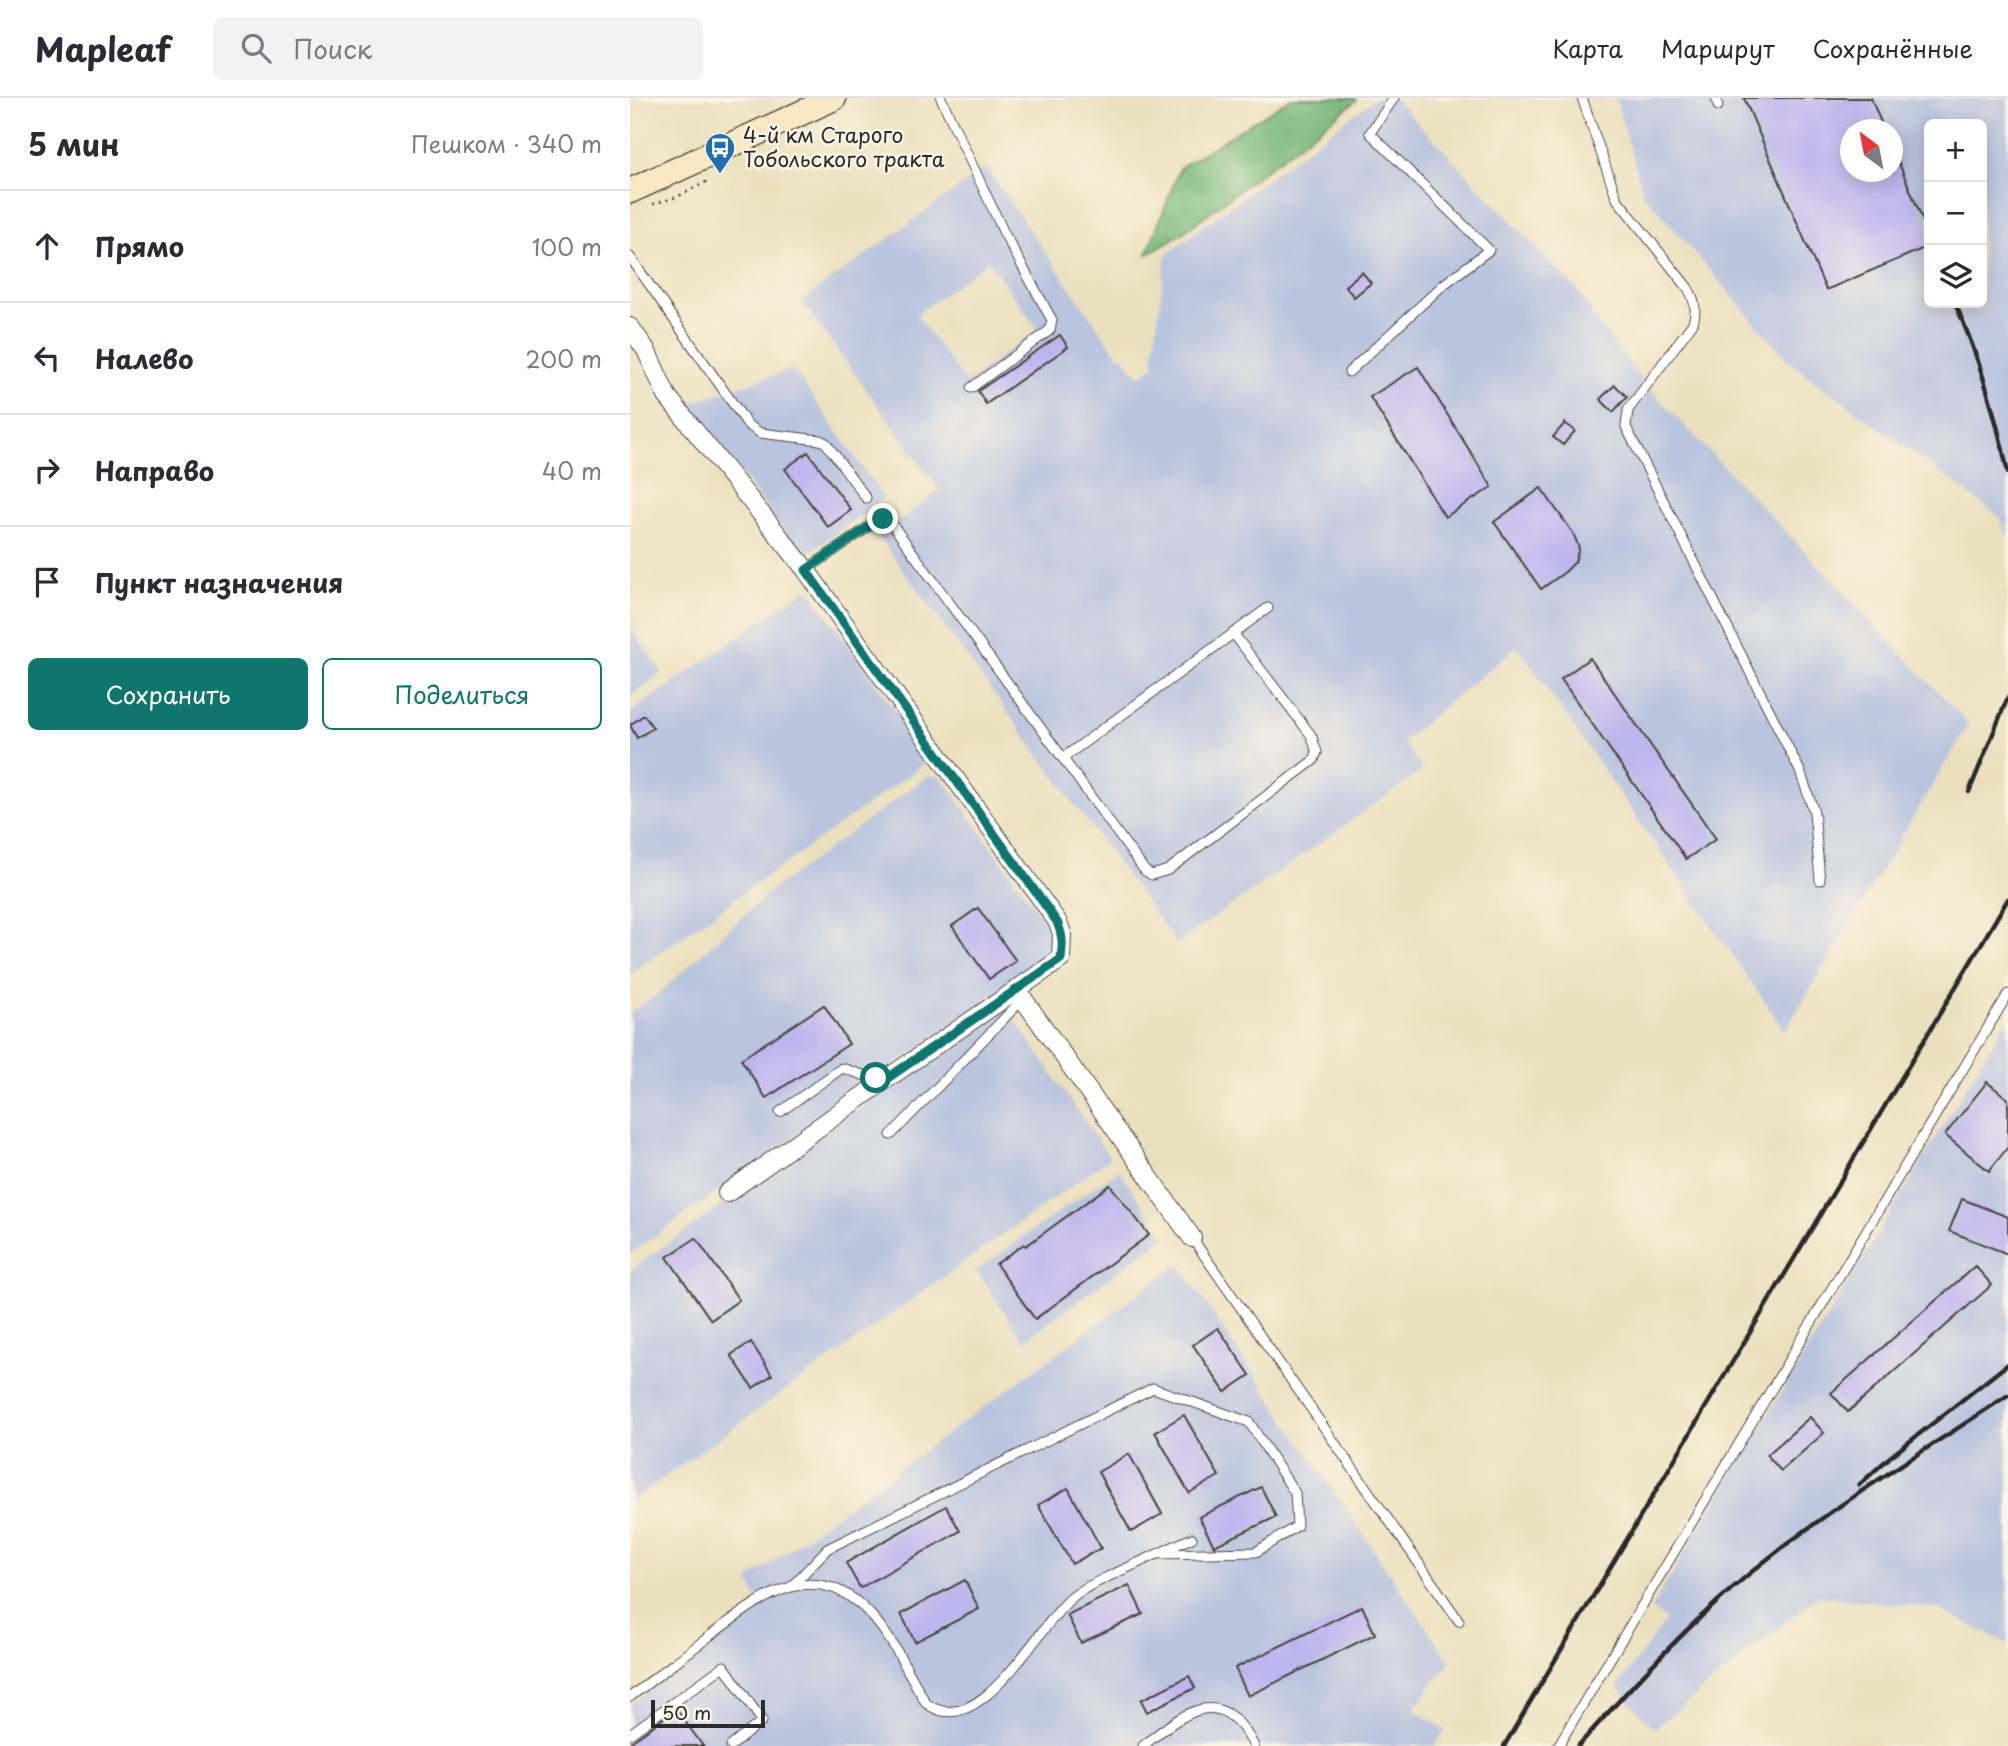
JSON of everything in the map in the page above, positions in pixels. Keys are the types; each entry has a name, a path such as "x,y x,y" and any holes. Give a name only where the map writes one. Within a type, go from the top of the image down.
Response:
{"street":[{"path":"630,191 834,98"},
{"path":"630,327 646,350 667,396 806,570 1057,922 1062,933 1061,959 1020,995 882,1082 727,1193"},
{"path":"1020,995 1192,1238"}],"lane":[{"path":"941,98 1004,233 1052,320 1050,330 971,387"},
{"path":"1349,372 1443,285 1489,250 1370,133 1394,98"},
{"path":"1582,98 1617,199 1688,288 1694,299 1696,312 1693,323 1628,410 1626,427 1800,771 1814,813 1820,880"},
{"path":"630,257 748,425 760,433 826,443 866,498"},
{"path":"806,570 877,521 889,520 1146,872 1152,875 1168,870 1314,760 1317,752 1311,735 1233,634"},
{"path":"1063,758 1268,608"},
{"path":"1558,1746 2008,994"},
{"path":"891,1135 1020,995"},
{"path":"780,1112 842,1068 882,1082"},
{"path":"1192,1238 1459,1621"},
{"path":"792,1586 827,1549 1153,1388 1249,1422 1295,1493 1297,1526 1256,1552 1158,1554"},
{"path":"630,1697 757,1600 774,1591 814,1584 832,1587 850,1595 879,1624 926,1703 935,1713 945,1718 963,1716 991,1700 1009,1681 1049,1622 1073,1595 1192,1538"},
{"path":"630,1734 724,1666 762,1721 731,1746"},
{"path":"1143,1746 1177,1720 1199,1710 1211,1708 1225,1710 1237,1719 1254,1746"}],"shaded area":[{"path":"1376,98 1394,98 1579,292 1601,328 1646,385 1969,724 1785,1031 1517,646 1403,741 1423,770 1177,944 879,537 940,490 801,301 986,168 1119,357 1122,355 1139,377 1155,366 1153,357 1166,254","holes":["988,261 1038,329 966,383 916,315"]},
{"path":"1615,98 2008,98 2008,539 2000,517 1788,361 1643,193"},
{"path":"793,369 884,498 803,557 689,403"},
{"path":"808,588 927,755 923,765 630,974 630,713"},
{"path":"630,627 662,673 630,696"},
{"path":"928,776 941,777 1051,930 1054,942 1050,954 630,1254 630,1012 658,994 768,893"},
{"path":"1005,1005 1110,1158 630,1502 630,1270"},
{"path":"2008,1018 2008,1644 1938,1609 1818,1596 1654,1729 1617,1687 1666,1620 1651,1608"},
{"path":"1119,1170 1164,1237 1024,1341 976,1270"},
{"path":"1179,1264 1450,1662 1414,1709 1445,1730 1435,1746 630,1746 630,1704 760,1610 749,1579"}],"green space":[{"path":"1291,98 1355,98 1356,101 1181,234 1147,254 1180,168"}],"building":[{"path":"1744,98 1871,98 1880,119 1840,119 1840,182 1903,182 1903,173 1924,223 1924,248 1826,290"},
{"path":"1362,272 1371,283 1354,297 1345,286"},
{"path":"1060,335 1068,347 986,404 978,391"},
{"path":"1418,367 1492,487 1445,517 1370,397"},
{"path":"1615,385 1627,397 1613,412 1600,399"},
{"path":"1565,423 1575,431 1563,445 1553,437"},
{"path":"808,452 851,510 828,527 785,469"},
{"path":"1541,488 1573,533 1579,548 1575,562 1541,589 1494,522"},
{"path":"1590,658 1716,839 1686,859 1561,679"},
{"path":"644,715 653,728 637,738 630,725"},
{"path":"978,908 1016,961 989,979 952,926"},
{"path":"824,1005 849,1044 766,1098 741,1059"},
{"path":"1987,1082 2008,1099 2008,1147 1989,1171 1945,1135"},
{"path":"1110,1185 1149,1235 1035,1319 996,1264 1024,1244 1026,1246"},
{"path":"1962,1199 2008,1217 2008,1254 1949,1231"},
{"path":"696,1238 739,1300 711,1320 667,1257"},
{"path":"1975,1266 1992,1285 1848,1412 1831,1393"},
{"path":"1218,1328 1250,1375 1225,1392 1193,1345"},
{"path":"751,1342 772,1375 753,1388 731,1355"},
{"path":"1184,1415 1219,1476 1189,1493 1155,1432"},
{"path":"1810,1417 1824,1433 1781,1471 1767,1455"},
{"path":"1129,1454 1162,1514 1131,1532 1098,1472"},
{"path":"1261,1487 1276,1517 1214,1546 1199,1517"},
{"path":"1068,1488 1101,1548 1072,1564 1038,1505"},
{"path":"946,1506 960,1531 860,1588 846,1563"},
{"path":"965,1580 979,1609 915,1642 901,1614"},
{"path":"1129,1585 1143,1614 1081,1643 1067,1615"},
{"path":"1362,1606 1375,1634 1248,1696 1235,1668"},
{"path":"1189,1676 1195,1688 1147,1712 1141,1700"},
{"path":"676,1709 703,1746 630,1746 630,1743"}],"railway":[{"path":"1957,308 1986,386 2008,473"},
{"path":"1969,792 2008,697"},
{"path":"1504,1746 2008,899"},
{"path":"1859,1485 1890,1457 2008,1364"},
{"path":"1578,1746 1681,1636 1751,1572 1822,1518 2008,1395"}],"place":[{"name":"4-й км Старого Тобольского тракта","path":"720,175"}],"route":[{"path":"876,1078 882,1082 1061,959 1063,945 1057,922 806,570 883,519"}]}
